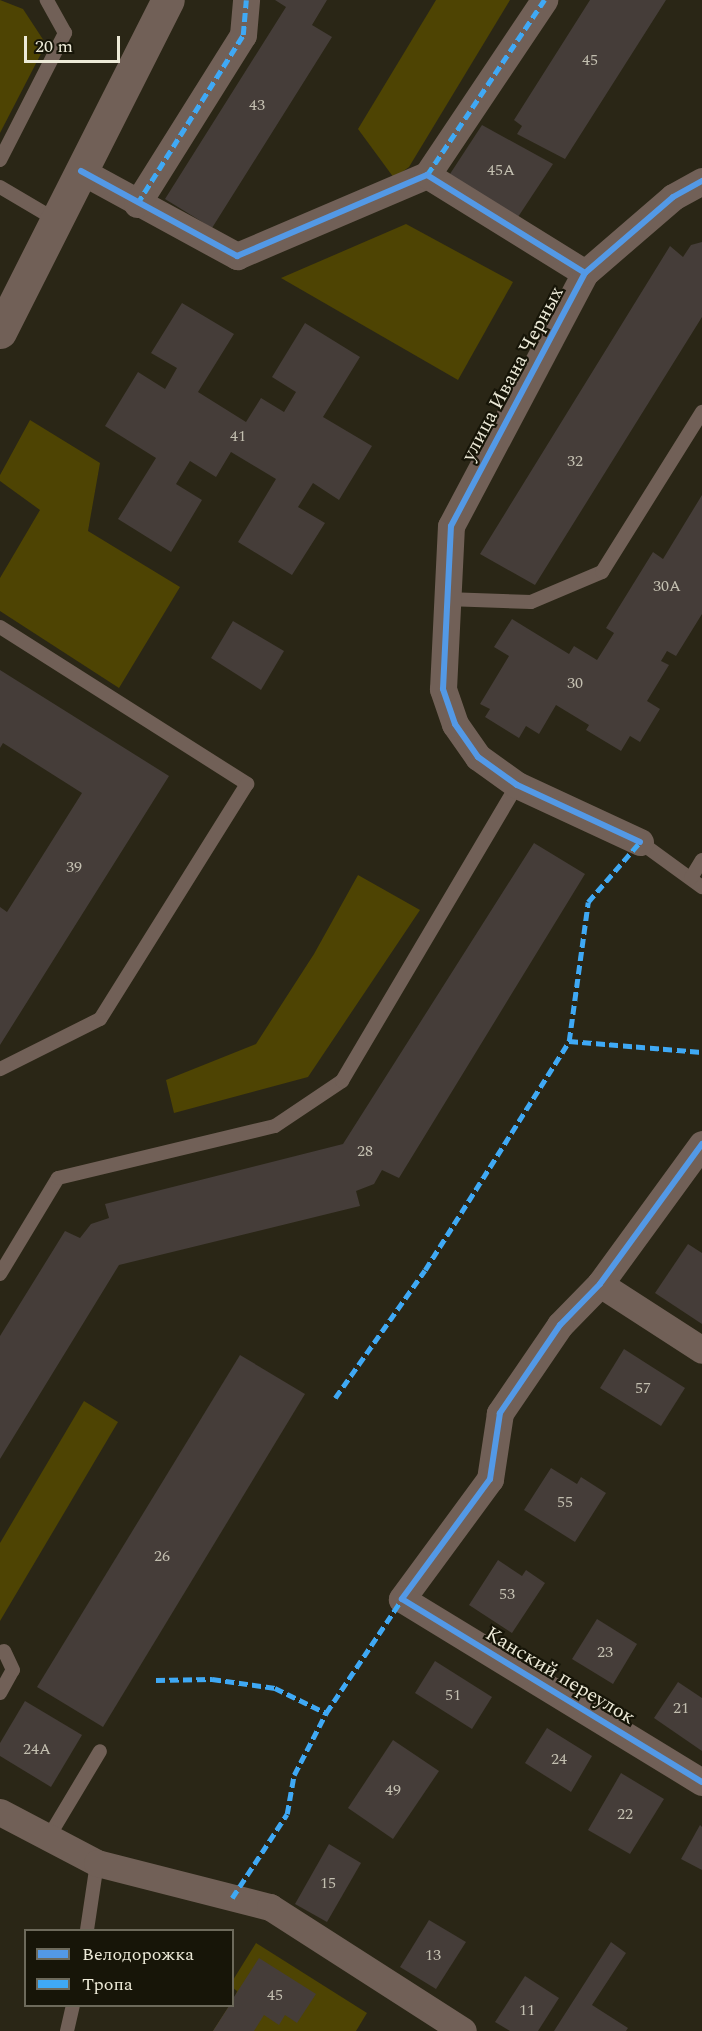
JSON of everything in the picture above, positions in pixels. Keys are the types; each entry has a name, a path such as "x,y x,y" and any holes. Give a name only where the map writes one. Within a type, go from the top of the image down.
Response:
{"street":[{"path":"0,332 168,0"},
{"path":"137,204 243,35 246,0"},
{"path":"81,171 137,204 237,256 427,175 544,0"},
{"path":"427,175 585,273"},
{"name":"улица Ивана Черных","path":"640,842 517,785 478,757 455,724 443,689 451,526 585,273 673,197 702,181"},
{"path":"702,1143 600,1284 702,1350"},
{"name":"Канский переулок","path":"600,1284 560,1325 500,1413 490,1479 402,1599 702,1782"},
{"path":"0,1812 97,1863 270,1907 463,2031"}],"lane":[{"path":"0,160 65,33 47,0"},
{"path":"0,187 56,220"},
{"path":"446,599 531,602 602,572 702,412"},
{"path":"0,627 247,784 100,1019 0,1069"},
{"path":"0,1274 58,1178 275,1126 342,1082 517,785"},
{"path":"640,842 702,887"},
{"path":"691,878 702,860"},
{"path":"0,1693 14,1670 4,1651"},
{"path":"48,1838 100,1751"},
{"path":"87,1929 97,1863"},
{"path":"67,2031 73,2007"}],"shaded area":[{"path":"0,0 23,9 46,44 0,133"},
{"path":"436,0 510,0 409,167 394,178 358,129"},
{"path":"406,224 513,282 458,380 281,278"},
{"path":"30,420 100,463 88,531 180,587 119,688 0,611 0,578 40,510 0,481 0,475"},
{"path":"358,875 420,910 308,1077 174,1113 166,1080 256,1044 314,954"},
{"path":"84,1401 118,1422 0,1621 0,1543"},
{"path":"256,1943 367,2013 356,2031 213,2031 228,2007 234,2007 237,1991 234,1989 234,1978"}],"building":[{"path":"275,0 327,0 312,25 332,37 212,228 165,199 286,7"},
{"path":"590,0 666,0 565,159 517,134 522,126 514,120"},
{"path":"482,125 553,164 518,217 448,177"},
{"path":"702,242 702,317 535,585 480,554 670,246 683,257 691,245"},
{"path":"182,303 234,334 198,392 246,422 261,398 284,412 296,392 272,377 305,323 360,357 323,417 372,446 339,500 313,483 298,507 325,523 292,575 238,542 276,479 231,452 216,477 190,461 176,484 202,500 171,552 118,519 156,458 105,426 138,372 165,389 177,368 151,353"},
{"path":"702,495 702,614 676,656 667,651 661,661 669,665 647,701 660,709 640,742 630,736 621,751 586,730 589,725 556,705 539,734 526,726 519,738 485,717 490,709 480,704 509,656 494,647 512,619 569,654 574,646 597,660 614,633 606,628 653,552 663,559"},
{"path":"233,621 284,651 261,690 211,658"},
{"path":"0,670 169,776 0,1045 0,907 7,912 82,793 3,743 0,748"},
{"path":"534,843 585,874 399,1178 382,1170 374,1184 356,1191 360,1206 119,1265 0,1459 0,1336 65,1231 80,1238 91,1224 109,1218 105,1204 343,1144"},
{"path":"688,1244 702,1253 702,1324 655,1293"},
{"path":"624,1349 685,1388 661,1426 600,1388"},
{"path":"240,1355 305,1394 103,1727 37,1687"},
{"path":"551,1468 577,1484 581,1477 606,1493 575,1542 524,1510"},
{"path":"498,1560 522,1576 526,1570 545,1583 512,1633 469,1605"},
{"path":"597,1619 637,1644 613,1684 572,1659"},
{"path":"435,1661 492,1697 472,1729 415,1693"},
{"path":"678,1682 702,1698 702,1751 654,1718"},
{"path":"25,1701 82,1735 51,1787 0,1756 0,1743"},
{"path":"547,1728 592,1756 571,1792 525,1763"},
{"path":"393,1740 439,1771 393,1839 348,1808"},
{"path":"621,1773 664,1799 630,1854 588,1830"},
{"path":"700,1825 702,1827 702,1870 681,1859"},
{"path":"329,1844 361,1863 327,1922 295,1904"},
{"path":"429,1920 466,1942 436,1989 400,1967"},
{"path":"611,1942 626,1953 592,2005 628,2028 626,2031 554,2031"},
{"path":"259,1958 316,1994 297,2023 285,2015 279,2025 264,2015 254,2031 213,2031 228,2007 234,2007 234,1997"},
{"path":"525,1976 559,1998 538,2031 510,2031 495,2022"}],"marked path":[{"path":"137,204 243,35 246,0"},
{"path":"427,175 544,0"},
{"path":"335,1398 425,1270 569,1041 588,902 640,842 635,840"},
{"path":"569,1041 702,1052"},
{"path":"232,1898 287,1814 294,1775 326,1713 402,1599"},
{"path":"156,1680 212,1679 275,1688 326,1713"}],"cycle path":[{"path":"81,171 237,256 427,175 585,273"},
{"path":"640,842 517,785 478,757 455,724 443,689 451,526 585,273 673,197 702,181"},
{"path":"702,1144 600,1284 560,1325 500,1413 490,1479 402,1599 702,1782"}]}
